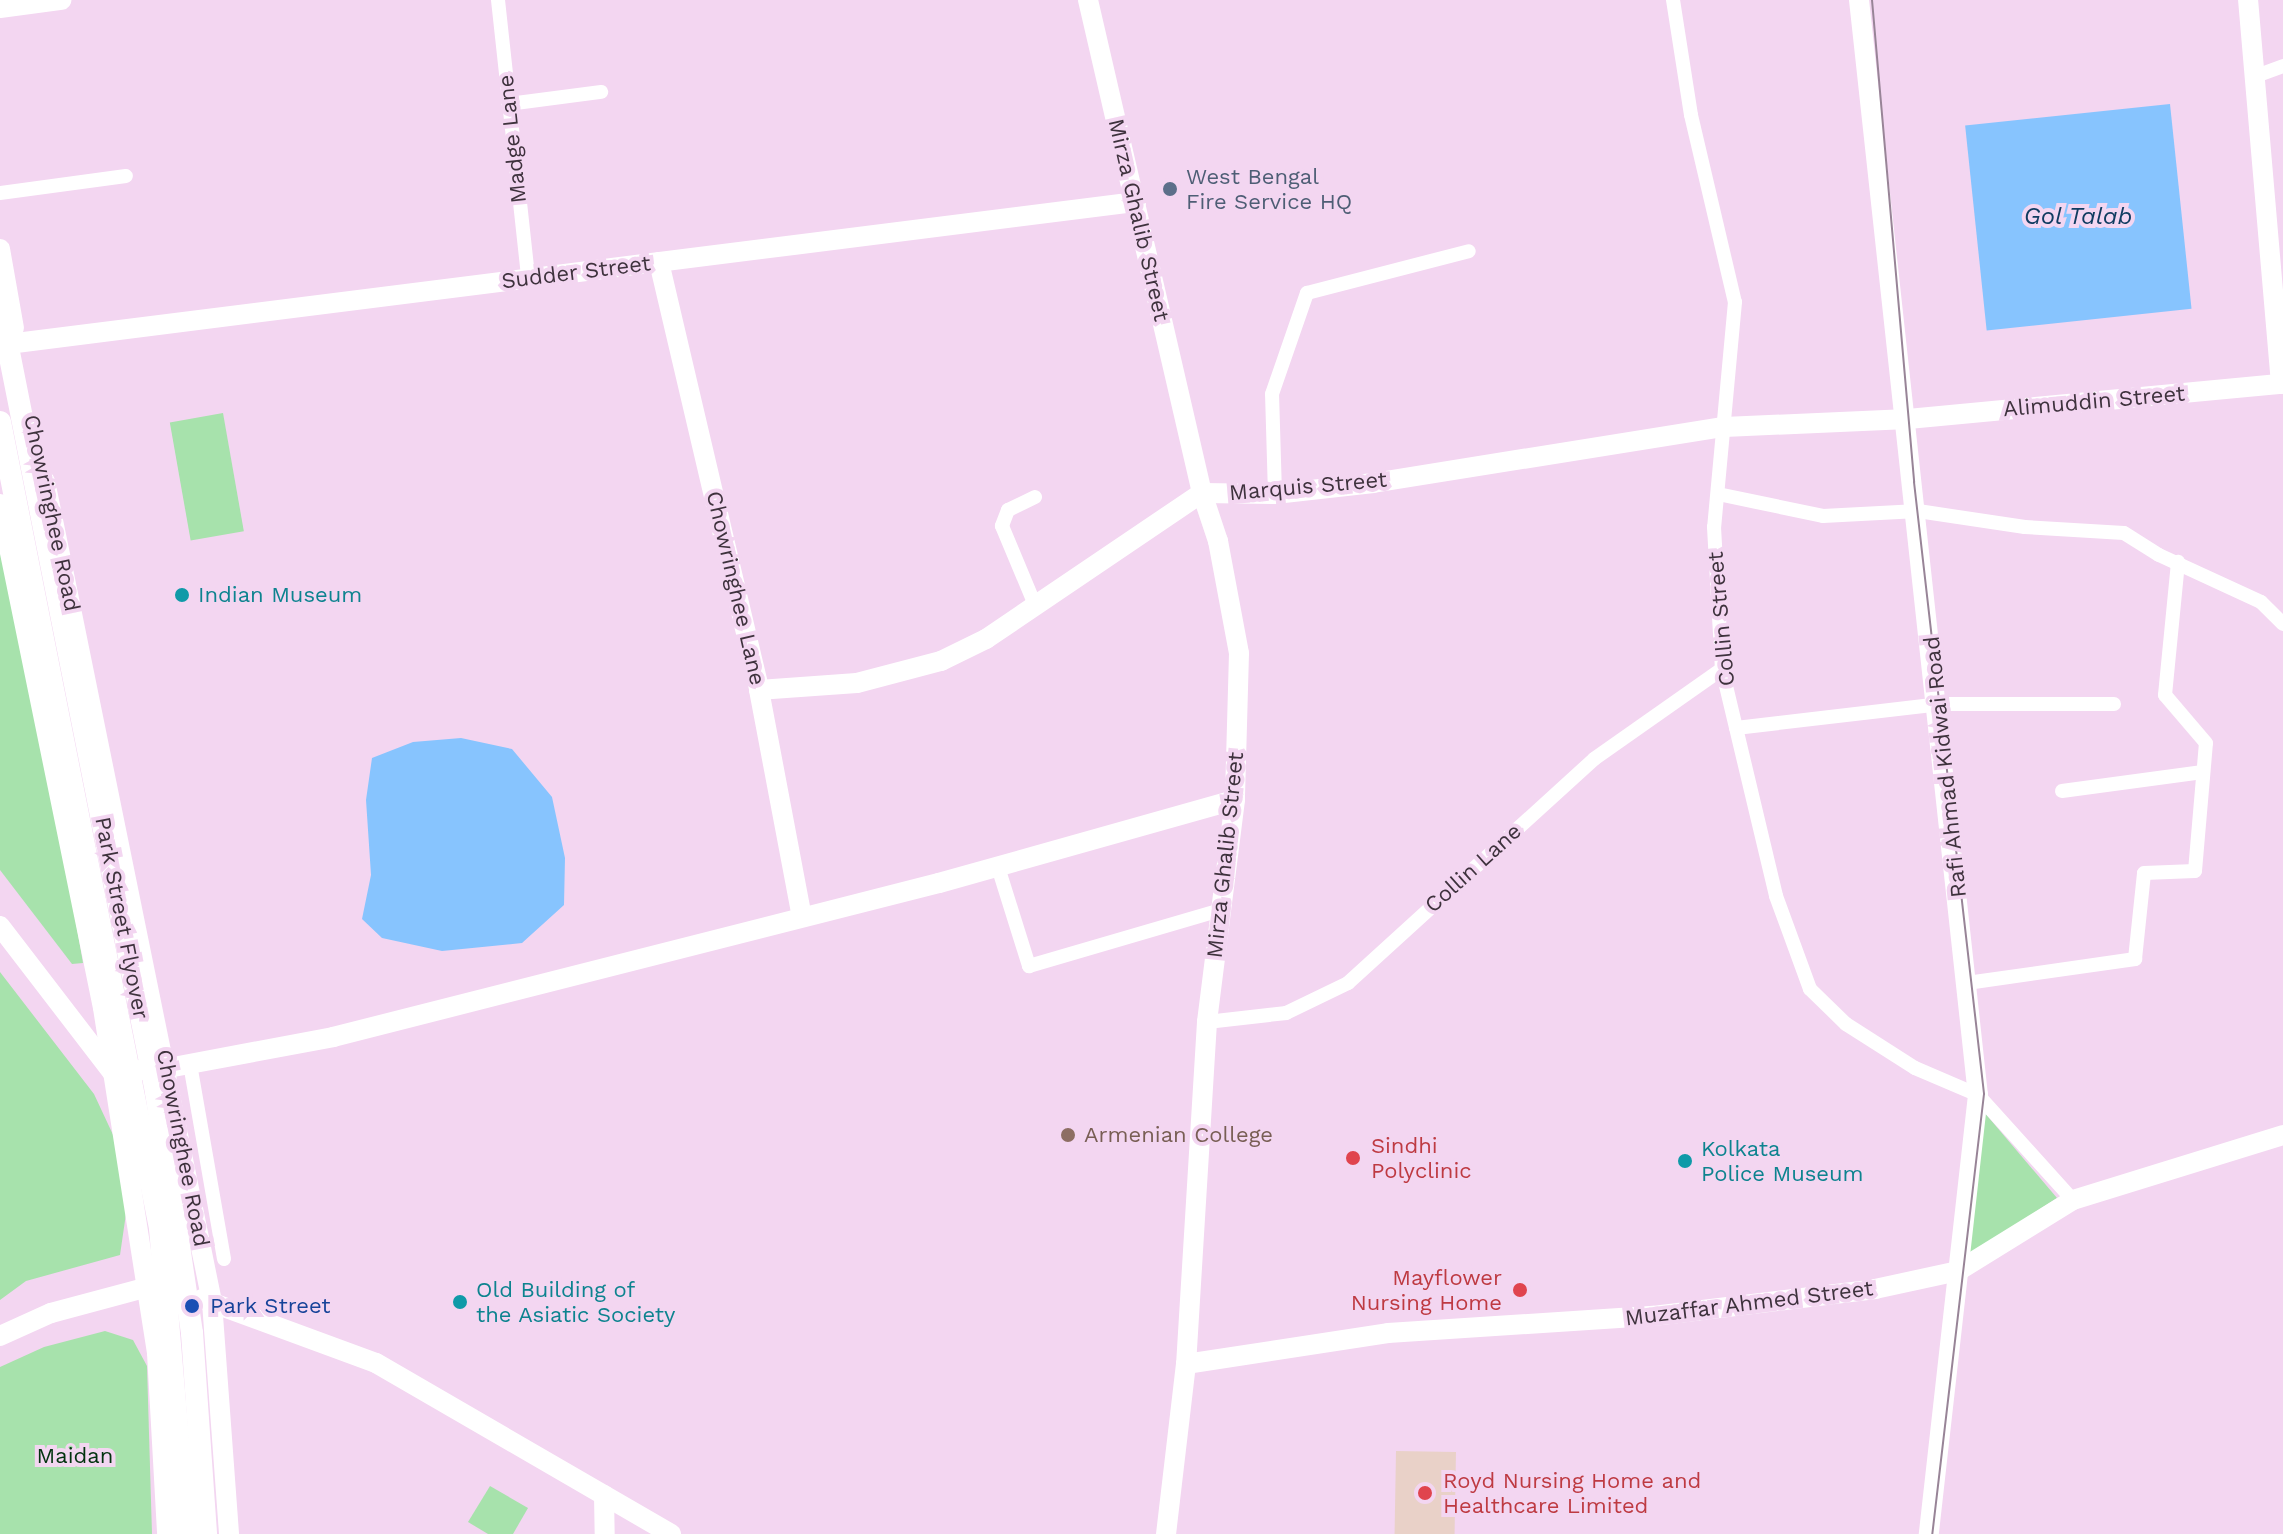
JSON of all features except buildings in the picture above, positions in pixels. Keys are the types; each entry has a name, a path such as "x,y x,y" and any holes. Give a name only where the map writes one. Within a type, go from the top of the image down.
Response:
{"main road":[{"path":"0,8 61,0"},
{"name":"Mirza Ghalib Street","path":"1088,0 1202,493 1218,541 1239,653 1235,800 1207,1022 1186,1364 1166,1534"},
{"name":"Rafi Ahmad Kidwai Road","path":"1859,0 1939,704 1978,1095 1929,1534"},
{"path":"2248,0 2279,299 2282,384"},
{"name":"Sudder Street","path":"16,343 1136,202"},
{"name":"Chowringhee Road","path":"0,249 16,343 168,1068 212,1302 229,1534"},
{"name":"Chowringhee Lane","path":"659,262 759,690 802,917"},
{"name":"Park Street Flyover","path":"0,307 176,1210 192,1333 206,1534"},
{"name":"Alimuddin Street","path":"1905,419 2282,384"},
{"name":"Marquis Street","path":"759,690 896,675 984,640 1202,493 1275,494 1566,456 1724,427 1905,419"},
{"name":"Park Street Flyover","path":"0,422 160,1228 186,1534"},
{"path":"0,504 113,1072 148,1287 167,1534"},
{"path":"113,1072 168,1068 333,1037 998,867 1235,800"},
{"path":"0,926 113,1072"},
{"name":"Muzaffar Ahmed Street","path":"1186,1364 1388,1333 1653,1316 1875,1289 1958,1271 2073,1200 2283,1135"},
{"path":"0,1336 51,1313 148,1287 212,1302 376,1363 671,1534"},
{"path":"604,1495 605,1534"}],"street":[{"name":"Madge Lane","path":"498,0 528,278"},
{"name":"Collin Street","path":"1673,0 1691,115 1735,302 1714,527 1722,669 1776,896 1810,989 1846,1024 1915,1068 1978,1095 2073,1200"},
{"path":"2256,76 2283,66"},
{"path":"508,104 601,92"},
{"path":"0,193 126,176"},
{"path":"1275,494 1272,394 1307,293 1469,251"},
{"path":"1718,494 1823,516 1918,511 2025,527 2124,533 2261,602 2283,624"},
{"path":"1035,497 1008,510 1002,526 1035,605"},
{"path":"1967,983 2135,959 2144,873 2195,871 2206,743 2165,695 2178,562"},
{"name":"Collin Lane","path":"1207,1022 1286,1013 1348,983 1594,759 1722,669"},
{"path":"1736,728 1939,704 2114,704"},
{"path":"2062,791 2203,772"},
{"path":"998,867 1029,966 1221,910"},
{"path":"190,1064 224,1259"}],"shaded area":[{"name":"Royd Nursing Home and Healthcare Limited","path":"1396,1451 1456,1452 1455,1534 1395,1534"}],"green space":[{"path":"223,413 244,531 191,541 170,422"},
{"path":"0,532 50,772 83,963 72,964 0,870"},
{"path":"0,972 94,1094 115,1139 128,1200 120,1255 26,1281 0,1300"},
{"path":"1984,1112 2057,1198 1965,1258"},
{"name":"Maidan","path":"105,1331 133,1340 147,1366 152,1534 0,1534 0,1367 44,1347"},
{"path":"490,1486 528,1508 513,1534 488,1534 468,1522"}],"water":[{"name":"Gol Talab","path":"2170,104 2192,309 1987,330 1965,126"},
{"path":"461,738 512,749 552,797 565,858 564,905 522,943 442,951 382,938 362,919 371,875 366,800 372,758 413,742"}],"tram line":[{"path":"1872,0 1914,482 1984,1094 1932,1534"}],"place":[{"name":"West Bengal Fire Service HQ","path":"1170,189"},
{"name":"Indian Museum","path":"182,595"},
{"name":"Armenian College","path":"1068,1135"},
{"name":"Sindhi Polyclinic","path":"1353,1158"},
{"name":"Kolkata Police Museum","path":"1685,1161"},
{"name":"Mayflower Nursing Home","path":"1520,1290"},
{"name":"Old Building of the Asiatic Society","path":"460,1302"},
{"name":"Park Street","path":"192,1306"},
{"name":"Royd Nursing Home and Healthcare Limited","path":"1425,1493"}]}
